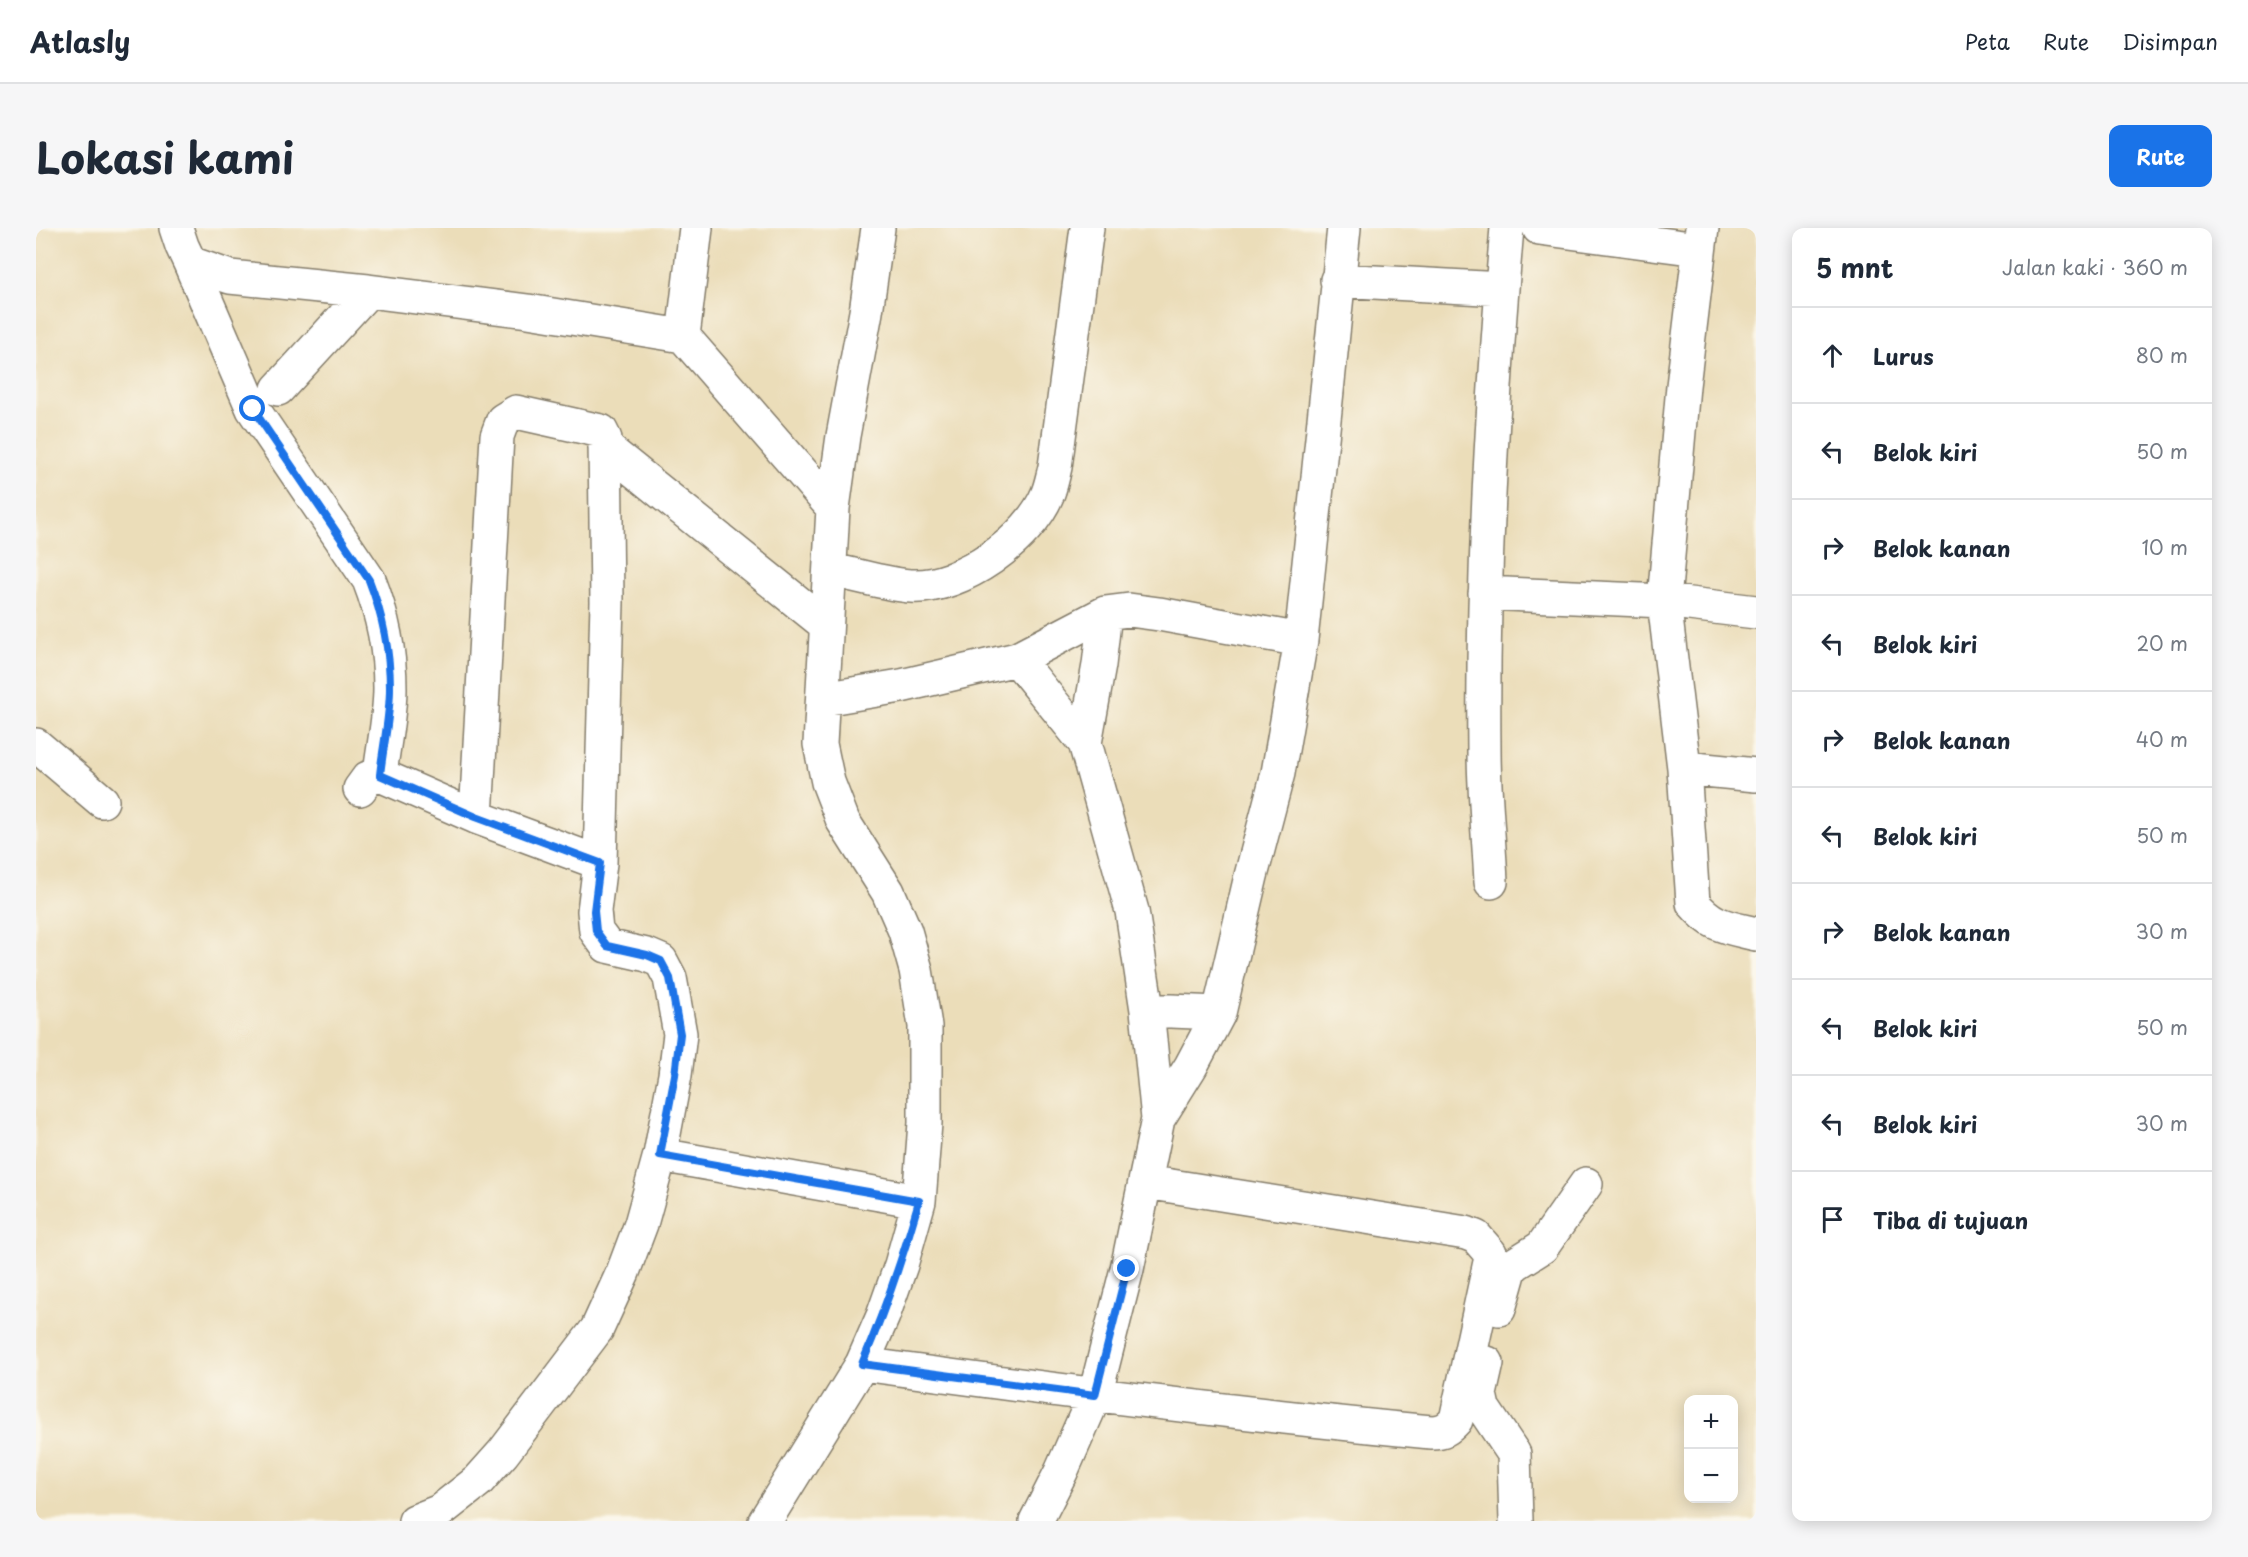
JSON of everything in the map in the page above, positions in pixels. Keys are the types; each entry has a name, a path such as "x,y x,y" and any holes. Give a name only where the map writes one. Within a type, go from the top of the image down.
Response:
{"street":[{"path":"176,228 253,409 369,580 381,612 388,645 390,690 370,782 476,817 600,863"},
{"path":"683,336 696,228"},
{"path":"765,1521 862,1364 883,1316 901,1265 919,1201 925,1123 925,1026 916,970 905,931 888,892 843,821 828,782 820,744 833,507 878,228"},
{"path":"830,570 911,586 938,584 961,576 990,559 1012,542 1034,517 1048,495 1055,467 1087,228"},
{"path":"1158,1119 1220,1013 1251,876 1278,773 1301,640 1344,228"},
{"path":"1491,882 1484,752 1485,593 1489,470 1507,228"},
{"path":"1539,228 1700,238 1683,386 1664,601 1684,768 1693,903 1705,917 1722,925 1756,934"},
{"path":"190,263 230,277 528,311 683,336 833,507"},
{"path":"1337,280 1502,289"},
{"path":"278,388 368,291"},
{"path":"414,1521 440,1511 478,1481 503,1453 597,1329 638,1233 660,1155 680,1034 670,978 661,961 647,955 607,946 596,931 594,911 600,863 607,602 605,439 601,431 516,412 503,420 497,436 476,817"},
{"path":"605,447 826,625"},
{"path":"1485,593 1664,601 1756,612"},
{"path":"823,699 901,686 1017,659 1105,613 1129,610 1301,640"},
{"path":"1085,743 1099,665 1105,613"},
{"path":"1017,659 1085,743 1132,911 1147,1010 1158,1119 1127,1269 1095,1395 1061,1472 1036,1521"},
{"path":"36,745 102,801"},
{"path":"1684,768 1756,775"},
{"path":"1147,1010 1220,1013"},
{"path":"660,1155 919,1201"},
{"path":"862,1364 1288,1418 1440,1432 1449,1428 1456,1420 1490,1262 1490,1253 1476,1237 1466,1233 1146,1182"},
{"path":"1516,1521 1514,1454 1488,1418 1482,1407 1480,1394 1510,1270 1515,1264 1542,1247 1586,1184"}],"route":[{"path":"253,409 369,580 381,612 388,645 390,690 380,775 476,817 600,863 594,911 596,931 607,946 647,955 661,961 670,978 680,1034 660,1155 919,1201 901,1265 883,1316 862,1364 1095,1395 1127,1269"}]}
